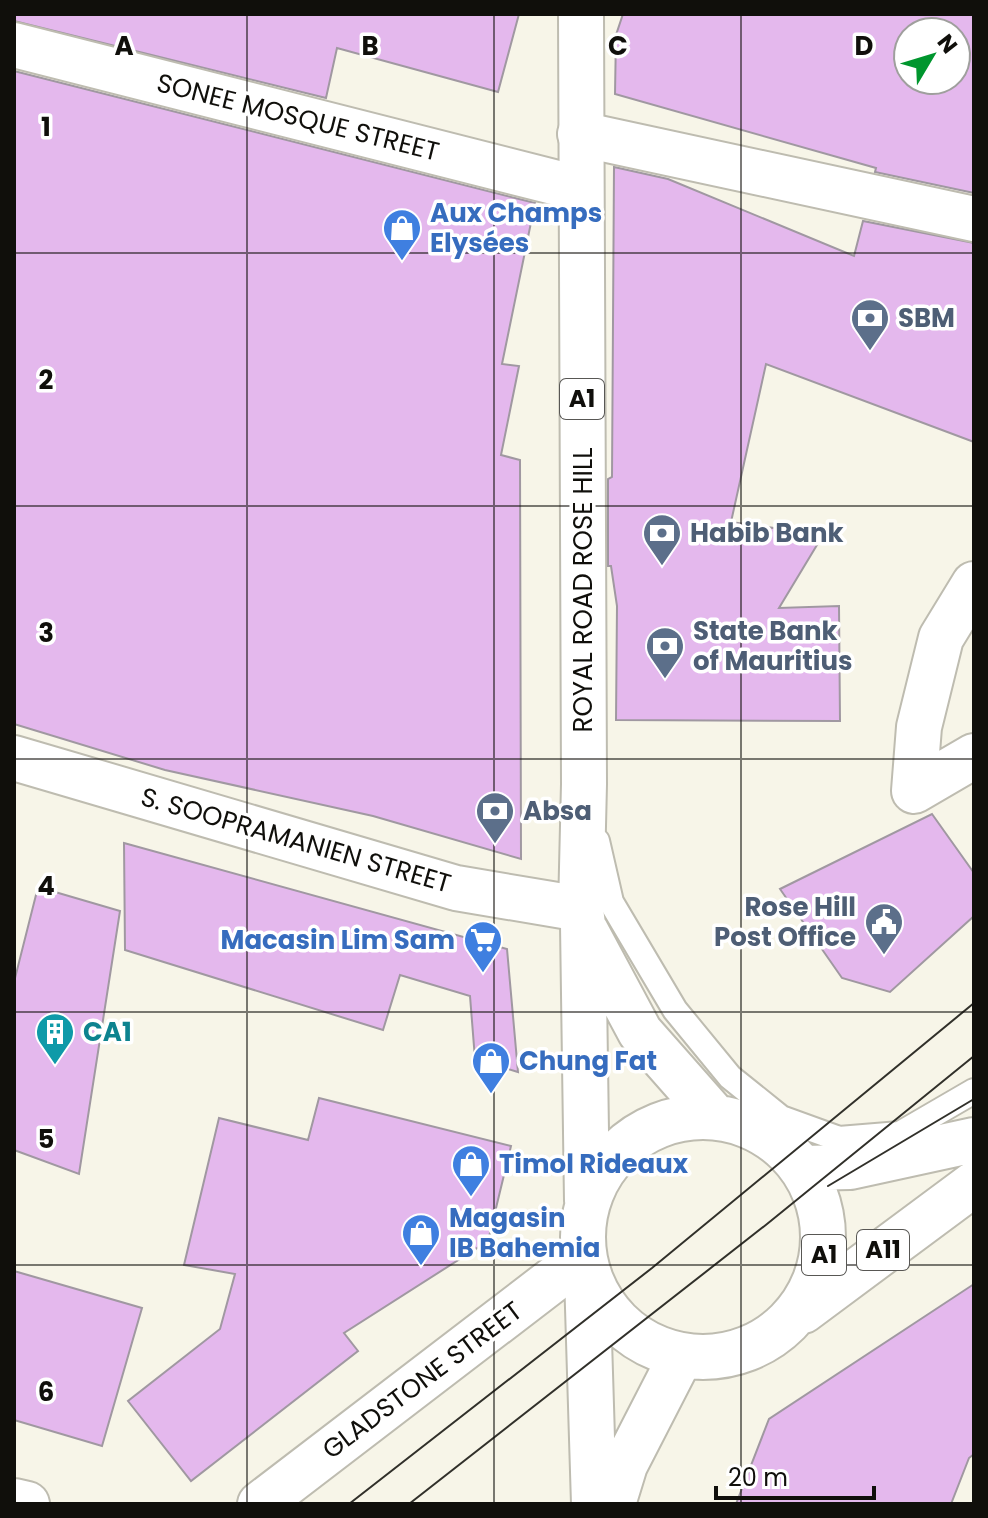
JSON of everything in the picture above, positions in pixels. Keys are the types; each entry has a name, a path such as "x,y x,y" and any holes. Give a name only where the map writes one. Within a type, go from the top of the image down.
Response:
{"main road":[{"name":"ROYAL ROAD ROSE HILL","path":"581,14 582,917 587,1201"},
{"name":"SONEE MOSQUE STREET","path":"14,45 581,189"},
{"path":"580,134 974,219"},
{"path":"974,584 941,638 919,727 914,791 974,756"},
{"name":"S. SOOPRAMANIEN STREET","path":"14,758 456,888 582,917"},
{"name":"ROYAL ROAD ROSE HILL","path":"582,917 640,1032 715,1117"},
{"name":"A1","path":"585,1262 606,1309 639,1340 681,1356 725,1357 767,1341 794,1318 813,1289 824,1256 823,1217 804,1168 786,1149 753,1127 715,1117 674,1119 636,1135 606,1164 587,1201 583,1228 594,1504"},
{"path":"804,1168 850,1167 974,1140"},
{"name":"A11","path":"794,1318 974,1184"},
{"name":"GLADSTONE STREET","path":"260,1504 585,1262"},
{"path":"613,1504 625,1465 681,1356"},
{"path":"14,1501 27,1504"}],"lane":[{"path":"584,784 611,902 667,997 730,1077 781,1118 839,1139 900,1134 974,1091"}],"building":[{"path":"14,14 519,14 498,92 337,48 326,98 14,21"},
{"path":"623,14 974,14 974,193 875,172 876,168 615,94 616,35"},
{"path":"14,71 535,203 502,364 519,366 501,455 520,460 521,859 373,816 165,770 14,724"},
{"path":"614,167 668,179 854,256 863,221 974,243 974,442 766,364 731,522 823,535 779,608 839,606 840,721 616,720 617,606 611,566 608,566 608,479 612,477"},
{"path":"932,814 974,873 974,916 890,992 842,978 780,889"},
{"path":"124,843 507,949 518,1072 475,1059 470,996 400,975 383,1030 125,950"},
{"name":"CA1","path":"38,887 120,911 79,1174 14,1150 14,982"},
{"path":"319,1098 511,1146 488,1241 344,1333 358,1351 191,1481 128,1401 220,1329 235,1274 184,1265 219,1118 308,1140"},
{"path":"14,1271 142,1308 102,1446 14,1420"},
{"path":"974,1284 974,1454 969,1458 951,1504 736,1504 769,1419"}],"tram line":[{"path":"349,1504 652,1268 974,1003"},
{"path":"409,1504 767,1224 974,1056"},
{"path":"828,1186 974,1099"}],"place":[{"name":"Aux Champs Elysées","path":"402,262"},
{"name":"SBM","path":"870,352"},
{"name":"Habib Bank","path":"662,567"},
{"name":"State Bank of Mauritius","path":"665,680"},
{"name":"Absa","path":"495,845"},
{"name":"Rose Hill Post Office","path":"884,956"},
{"name":"Macasin Lim Sam","path":"483,974"},
{"name":"CA1","path":"55,1066"},
{"name":"Chung Fat","path":"491,1095"},
{"name":"Timol Rideaux","path":"471,1198"},
{"name":"Magasin IB Bahemia","path":"421,1267"}]}
